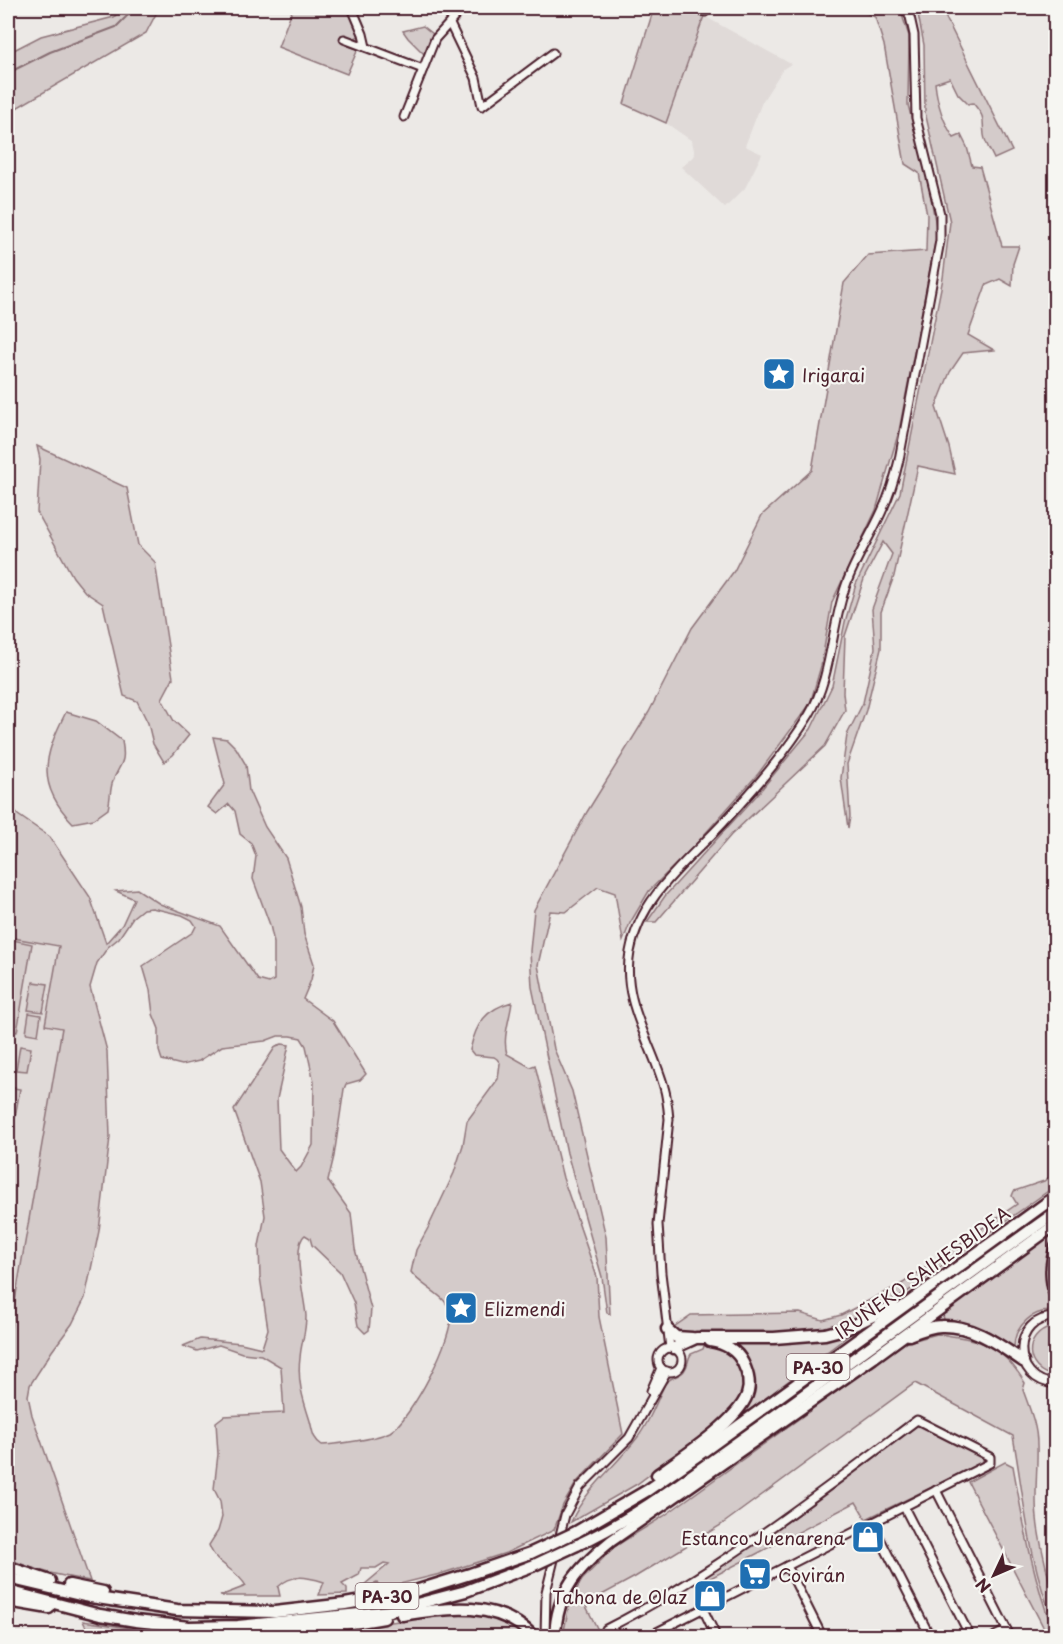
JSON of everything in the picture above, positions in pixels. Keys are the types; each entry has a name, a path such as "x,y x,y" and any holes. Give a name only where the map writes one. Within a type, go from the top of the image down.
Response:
{"highway":[{"name":"IRUÑEKO SAIHESBIDEA","path":"8,1578 84,1596 177,1610 275,1612 345,1604 400,1594 470,1574 531,1553 576,1532 648,1490 1056,1196"},
{"name":"IRUÑEKO SAIHESBIDEA","path":"8,1591 99,1615 189,1627 238,1626 390,1611 466,1591 532,1566 591,1539 670,1490 1056,1212"},
{"path":"547,1636 571,1580 596,1554 633,1525 903,1336 1056,1224"},
{"path":"1056,1248 1051,1266 1051,1278 1056,1297"},
{"path":"667,1329 676,1337 693,1338 800,1337 848,1328 889,1309 946,1268 977,1252"},
{"path":"903,1336 941,1326 969,1329 992,1339 1023,1361"},
{"path":"672,1350 693,1338"},
{"path":"592,1522 717,1430 739,1409 746,1397 749,1387 747,1372 739,1355 725,1345 710,1341 672,1350"},
{"path":"591,1539 633,1525"},
{"path":"8,1561 84,1588"},
{"path":"8,1567 55,1582 84,1588 157,1601 237,1610"},
{"path":"8,1601 99,1615"},
{"path":"238,1626 293,1629 463,1608 493,1612 508,1617 533,1636"}],"street":[{"path":"352,8 366,47"},
{"path":"404,117 438,34 463,8"},
{"path":"696,8 705,12"},
{"path":"664,1370 675,1370 682,1361 672,1350 667,1329 658,1224 669,1119 664,1087 633,1006 629,980 629,953 638,924 651,898 731,813 772,765 810,713 826,670 837,612 847,581 892,488 940,241 940,214 916,118 914,35 910,17 904,8"},
{"path":"450,24 476,78 482,106 553,53"},
{"path":"344,39 423,69"},
{"path":"664,1307 672,1350"},
{"path":"1053,1385 1037,1379 1029,1372 1023,1361 1021,1350 1028,1329 1037,1321 1047,1317 1056,1317"},
{"path":"664,1370 658,1358 672,1350"},
{"path":"547,1636 546,1592 565,1515 580,1487 629,1438 664,1370"},
{"path":"609,1636 606,1629 653,1605 725,1561 917,1419 990,1457 990,1463 649,1636"},
{"path":"936,1490 1008,1633 995,1636"},
{"path":"904,1507 970,1636"},
{"path":"872,1523 930,1636"},
{"path":"787,1566 822,1636"},
{"path":"703,1609 716,1636"}],"shaded area":[{"path":"122,8 159,8 146,33 8,113 8,53 41,36 114,17"},
{"path":"293,8 348,8 359,36 353,39 341,35 340,39 346,45 358,49 347,74 278,47"},
{"path":"654,8 685,8 704,16 666,123 624,104"},
{"path":"897,8 901,12 909,36 908,105 928,181 937,232 899,431 876,510 832,602 821,666 810,704 758,774 696,844 649,891 630,923 623,941 615,893 598,887 566,912 550,911 538,965 554,1049 572,1091 606,1237 610,1314 607,1313 602,1277 567,1153 532,987 530,951 534,910 587,812 649,712 692,628 734,571 762,515 812,470 844,283 868,255 926,251 927,215 919,173 905,164 884,45 875,17 862,11 829,9"},
{"path":"941,8 1012,151 994,159 984,135 983,118 977,108 973,103 968,104 958,94 950,78 935,83 941,112 950,132 954,138 961,135 972,166 980,167 1002,246 1019,246 1013,264 1012,286 1000,279 986,285 968,335 994,350 963,353 950,372 936,407 955,474 918,466 894,576 881,612 881,649 866,710 847,764 850,817 848,828 841,778 847,735 863,703 875,648 872,609 892,554 883,542 865,576 845,636 843,693 845,710 825,746 731,835 656,922 647,922 665,896 756,796 811,729 832,686 845,622 856,584 900,493 943,278 950,222 925,112 924,45 917,9"},
{"path":"704,16 791,64 783,69 762,102 745,146 762,154 745,188 725,208 681,167 695,155 692,141 666,123"},
{"path":"423,26 433,34 425,55 403,31"},
{"path":"37,446 127,488 138,545 155,562 173,678 162,699 174,721 189,735 173,755 164,762 153,744 148,723 137,701 124,696 103,604 85,592 73,577 37,512 40,459"},
{"path":"66,712 96,721 122,741 123,749 123,760 114,777 108,809 94,819 73,823 53,796 48,783 47,770 52,743"},
{"path":"213,737 227,739 236,748 246,765 249,791 265,827 286,858 301,907 304,934 314,964 311,980 303,999 333,1021 366,1074 360,1080 346,1084 344,1089 328,1181 351,1213 355,1249 371,1309 369,1330 365,1333 358,1326 354,1303 340,1272 305,1235 299,1250 306,1316 299,1366 300,1382 316,1440 322,1445 338,1444 390,1432 399,1425 420,1395 439,1356 450,1322 450,1311 443,1299 420,1282 411,1272 416,1250 454,1173 463,1145 467,1121 498,1079 500,1063 497,1059 474,1055 470,1050 475,1032 489,1013 512,1002 506,1035 507,1054 530,1067 535,1065 563,1178 597,1277 599,1317 623,1434 576,1483 563,1505 554,1530 506,1553 440,1574 380,1589 377,1583 367,1587 364,1585 389,1564 384,1563 376,1568 361,1568 359,1575 342,1584 347,1589 347,1594 319,1595 324,1582 300,1577 289,1580 278,1587 280,1596 220,1596 246,1586 237,1575 216,1558 209,1545 218,1531 222,1517 220,1501 214,1489 218,1454 216,1422 224,1416 284,1413 281,1367 261,1355 242,1353 219,1345 197,1351 183,1346 200,1339 241,1343 262,1348 268,1329 260,1277 259,1246 265,1216 260,1182 234,1110 276,1046 289,1045 277,1099 279,1149 296,1172 313,1145 314,1082 306,1046 301,1038 291,1036 278,1036 265,1041 222,1046 199,1061 182,1065 162,1060 159,1051 159,1029 153,1014 150,990 143,966 193,932 196,926 192,920 182,915 152,908 143,909 133,917 119,938 108,947 97,963 90,987 107,1051 110,1137 99,1231 85,1298 72,1324 30,1385 28,1396 32,1415 90,1581 38,1570 8,1558 8,1341 62,1028 45,1025 59,946 8,937 8,804 18,815 50,837 90,897 106,943 122,925 134,899 116,891 137,889 160,904 220,926 258,980 269,983 274,980 274,943 270,925 253,879 256,856 251,843 240,834 235,811 229,804 217,814 208,807 225,784"},
{"path":"8,937 59,946 45,1025 62,1028 8,1341"},
{"path":"8,939 32,944 17,1032 8,1031"},
{"path":"33,982 48,984 43,1012 28,1010"},
{"path":"29,1013 41,1015 38,1035 26,1033"},
{"path":"20,1046 31,1048 27,1071 16,1070"},
{"path":"8,1087 20,1089 15,1117 8,1115"},
{"path":"1055,1173 1055,1186 901,1296 858,1320 803,1332 743,1336 683,1335 671,1329 691,1315 800,1313 823,1320 841,1315 903,1283 1017,1204 1012,1196 1014,1191 1044,1181"},
{"path":"1055,1231 1049,1258 1050,1289 1055,1312 1040,1313 1027,1320 1017,1332 1014,1347 988,1331 944,1320 943,1314"},
{"path":"860,1327 730,1425 747,1399 753,1381 746,1364 725,1341"},
{"path":"1055,1327 1054,1376 1044,1373 1037,1367 1030,1352 1035,1337"},
{"path":"937,1334 966,1338 988,1346 1008,1360 1025,1383 1023,1390 1037,1437 1037,1518 1053,1598 1055,1624 1046,1602 1033,1555 1013,1436 915,1383 721,1525 585,1604 601,1636 560,1636 564,1631 570,1600 582,1580 614,1547 664,1516 843,1387 877,1359 904,1343"},
{"path":"704,1346 726,1349 735,1357 742,1370 745,1388 740,1401 727,1416 637,1484 571,1522 593,1488 642,1432 665,1384 684,1371 691,1354 703,1349"},
{"path":"919,1423 984,1456 984,1462 866,1519 856,1502 699,1584 697,1581 737,1556"},
{"path":"1005,1462 1013,1466 1035,1573 1055,1636 1048,1636 968,1482"},
{"path":"448,1614 479,1615 511,1624 526,1636 250,1636 307,1634"},
{"path":"83,1621 155,1632 204,1636 90,1636"}],"waterway":[{"path":"8,73 50,52 116,27 135,8"}],"place":[{"name":"Irigarai","path":"779,374"},
{"name":"Elizmendi","path":"461,1308"},
{"name":"Estanco Juenarena","path":"868,1537"},
{"name":"Covirán","path":"755,1574"},
{"name":"Tahona de Olaz","path":"710,1596"}]}
